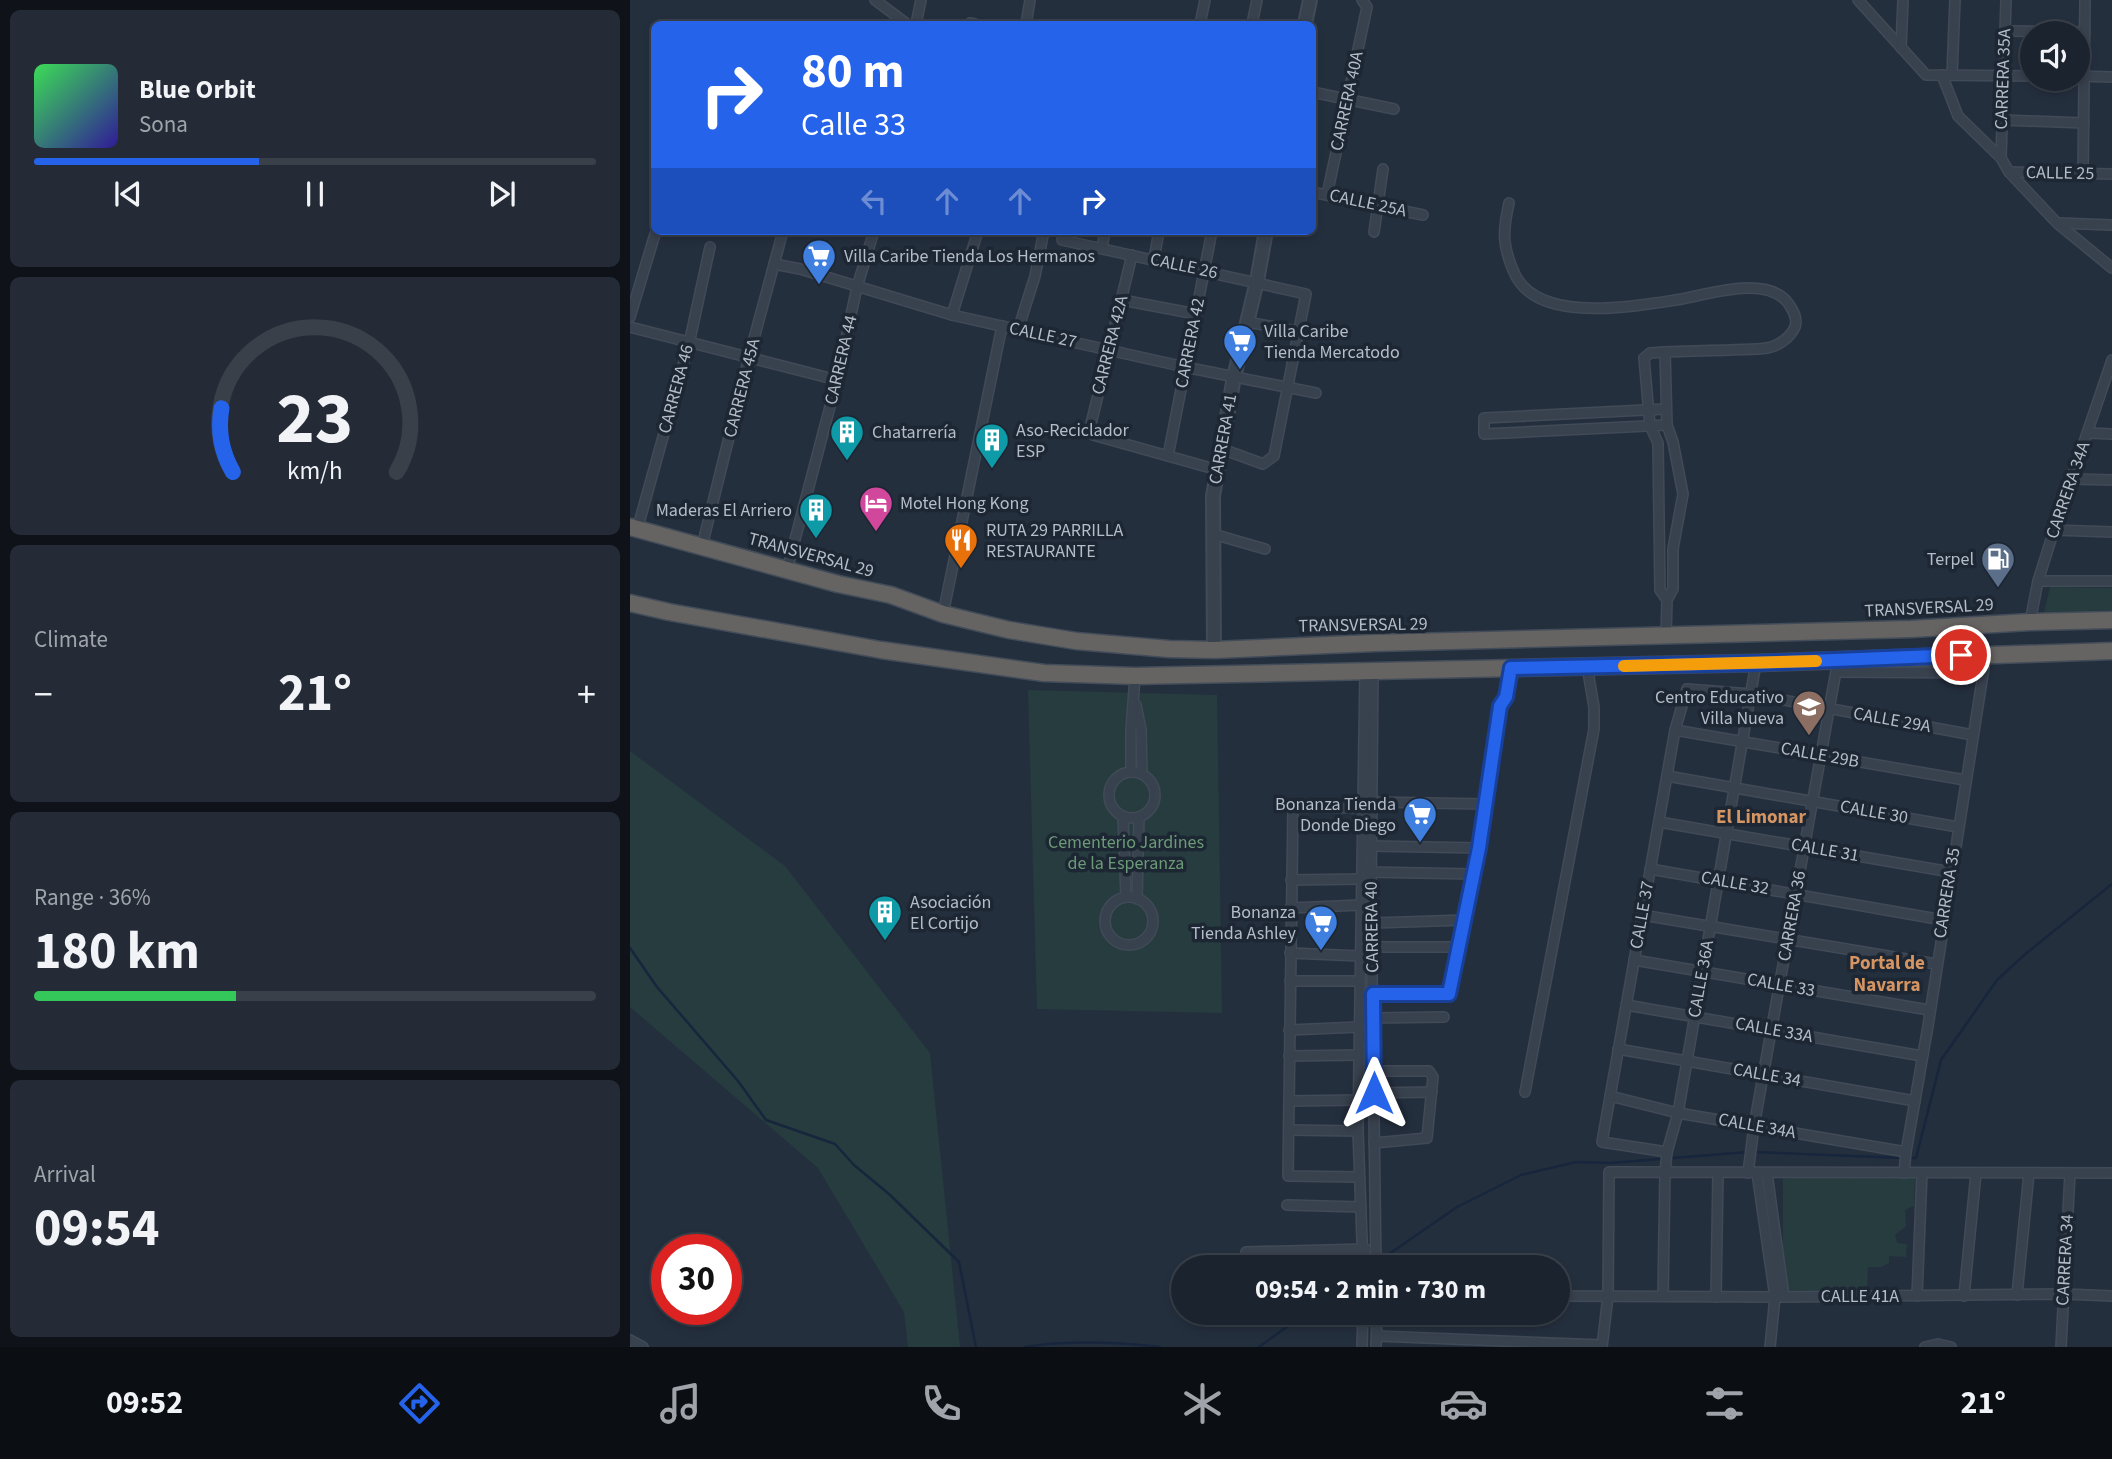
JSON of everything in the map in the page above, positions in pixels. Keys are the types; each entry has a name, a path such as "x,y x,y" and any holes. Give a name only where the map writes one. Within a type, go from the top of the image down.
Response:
{"highway":[{"name":"TRANSVERSAL 29","path":"634,529 891,595 943,614 1009,630 1076,641 1169,649 1214,650 1375,643 1911,629 2112,620"},
{"path":"630,603 881,650 1044,673 1135,676 1756,663 1837,666 1986,654 2112,652"}],"street":[{"path":"875,0 902,21"},
{"path":"917,21 921,0"},
{"path":"1026,21 1030,0"},
{"path":"1201,21 1205,0"},
{"path":"1253,21 1257,0"},
{"path":"1306,21 1310,0"},
{"path":"1858,0 1926,75 2020,76"},
{"path":"1901,48 1903,0"},
{"path":"1955,0 1947,75 1958,116 2001,158 2009,172 2057,223 2112,268"},
{"name":"CARRERA 35A","path":"2001,158 2006,0"},
{"path":"2085,0 2085,21"},
{"name":"CARRERA 40A","path":"1328,195 1365,4"},
{"path":"2005,31 2020,31"},
{"path":"2090,76 2112,77"},
{"path":"2082,91 2083,173"},
{"path":"1316,93 1394,109"},
{"path":"2001,120 2084,123"},
{"path":"1374,232 1383,169"},
{"name":"CALLE 25","path":"2009,172 2112,174"},
{"name":"CALLE 25A","path":"1316,193 1423,215"},
{"path":"1509,203 1504,225 1504,244 1510,262 1517,282 1543,302 1569,309 1641,304 1720,290 1753,289 1772,291 1783,297 1795,313 1796,324 1789,337 1769,348 1650,353 1644,358 1647,410 1650,426 1658,443 1660,590 1667,600"},
{"path":"2057,223 2112,225"},
{"path":"630,317 655,235"},
{"name":"CARRERA 45A","path":"702,547 782,235"},
{"name":"CARRERA 44","path":"787,570 838,380 857,287 873,235"},
{"path":"952,314 977,235"},
{"path":"1018,330 1035,276 1043,235"},
{"path":"1102,248 1104,235"},
{"path":"1154,259 1158,235"},
{"name":"CARRERA 42","path":"1168,456 1211,235"},
{"name":"CARRERA 41","path":"1214,650 1213,496 1234,377 1265,235"},
{"name":"CALLE 26","path":"1062,240 1306,293 1297,331"},
{"name":"CARRERA 46","path":"634,529 689,344 710,247"},
{"name":"CARRERA 42A","path":"1132,255 1090,428 1093,435 1168,456"},
{"name":"CALLE 27","path":"775,264 1018,330 1315,393"},
{"path":"1122,300 1196,314"},
{"path":"1222,449 1264,464 1274,456 1297,331 1247,322"},
{"path":"943,614 1002,326"},
{"path":"630,327 838,380"},
{"path":"1665,352 1667,425 1683,494 1673,549 1673,589 1667,600 1666,636"},
{"name":"CARRERA 34A","path":"2029,622 2054,530 2110,374 2112,360"},
{"path":"1665,409 1483,418 1484,434 1667,425"},
{"path":"1567,414 1569,430"},
{"path":"2088,433 2112,433"},
{"path":"1168,456 1218,470"},
{"path":"2073,479 2112,480"},
{"path":"2054,530 2112,532"},
{"path":"1213,534 1265,549"},
{"path":"2038,581 2112,580"},
{"name":"CARRERA 35","path":"1904,1173 1986,654"},
{"name":"CALLE 36A","path":"1663,1296 1667,1154 1678,1113 1756,663"},
{"path":"1525,1092 1594,729 1594,707 1587,666"},
{"path":"1837,666 1983,673"},
{"name":"CARRERA 36","path":"1770,1347 1780,1297 1757,1173 1754,1126 1837,666"},
{"path":"1373,994 1449,994 1479,848 1500,706 1506,697 1511,668"},
{"name":"CARRERA 40","path":"1363,1255 1358,1131 1359,981 1361,905 1371,846 1373,802 1369,671"},
{"name":"CARRERA 40","path":"1369,671 1362,808 1365,874 1373,923 1375,1255"},
{"path":"1135,676 1136,730 1142,774"},
{"name":"CALLE 29A","path":"1687,689 1751,694 1973,735"},
{"name":"CALLE 37","path":"1667,1154 1602,1142 1675,730 1687,689"},
{"path":"1130,772 1136,730"},
{"name":"CALLE 29B","path":"1675,730 1965,780"},
{"path":"1123,817 1139,817 1153,807 1156,796 1154,785 1142,774 1130,772 1115,779 1110,788 1111,805 1123,817 1126,897"},
{"name":"CALLE 30","path":"1667,776 1958,827"},
{"path":"1373,802 1484,804"},
{"path":"1359,1177 1288,1176 1289,1030 1293,807 1362,808"},
{"path":"1137,899 1139,817"},
{"name":"CALLE 31","path":"1659,822 1951,872"},
{"path":"1124,841 1139,841"},
{"path":"1371,846 1479,848"},
{"name":"CALLE 32","path":"1650,869 1943,920"},
{"path":"1291,880 1365,874 1474,874"},
{"path":"1126,897 1137,899 1150,910 1152,927 1142,940 1125,944 1111,936 1105,920 1111,905 1126,897"},
{"path":"1290,908 1361,905"},
{"path":"1642,915 1936,964"},
{"path":"1373,923 1465,920"},
{"path":"1373,947 1459,947"},
{"path":"1290,953 1360,956"},
{"name":"CALLE 33","path":"1634,960 1929,1010"},
{"path":"1290,981 1359,981"},
{"name":"CALLE 33A","path":"1626,1005 1922,1056"},
{"path":"1374,1018 1444,1017"},
{"path":"1289,1030 1359,1027"},
{"name":"CALLE 34","path":"1618,1049 1915,1101"},
{"path":"1289,1056 1359,1055"},
{"path":"1374,1070 1429,1071 1433,1077 1427,1138 1374,1143"},
{"path":"1374,1093 1432,1092"},
{"name":"CALLE 34A","path":"1610,1096 1678,1113 1906,1152"},
{"path":"1289,1101 1359,1101"},
{"path":"1289,1130 1358,1131"},
{"path":"1377,1336 1602,1346 1608,1296 1609,1172 1666,1170 1718,1173 2112,1173"},
{"path":"1716,1297 1718,1173"},
{"path":"1917,1296 1922,1173"},
{"path":"1964,1296 1976,1173"},
{"path":"2017,1295 2029,1173"},
{"name":"CARRERA 34","path":"2061,1347 2070,1173"},
{"path":"1287,1205 1360,1207"},
{"path":"1246,1252 1375,1249"},
{"name":"CALLE 41A","path":"1570,1296 2112,1296"},
{"path":"1362,1347 1363,1325"},
{"path":"1376,1347 1377,1325"},
{"path":"630,1340 643,1347"},
{"path":"1925,1347 1938,1344 1951,1347"}],"green space":[{"path":"2050,587 2112,588 2112,610 2044,613"},
{"name":"Cementerio Jardines de la Esperanza","path":"1028,690 1217,695 1222,1013 1037,1009"},
{"path":"630,751 785,866 930,1053 960,1347 908,1347 904,1312 818,1168 630,1007"},
{"path":"1915,1177 1914,1206 1905,1210 1906,1226 1895,1235 1897,1243 1907,1244 1906,1257 1889,1256 1889,1263 1881,1267 1868,1267 1867,1295 1783,1296 1783,1178"}],"waterway":[{"path":"1909,1158 1916,1158 1941,1060 1997,980 2112,884"},
{"path":"630,948 657,987 738,1081 766,1120 835,1144 854,1165 889,1194 959,1262 976,1347"},
{"path":"1388,1255 1457,1207 1521,1175 1576,1162 1610,1163 1748,1152"},
{"path":"1755,1152 1902,1158"},
{"path":"1259,1347 1289,1325"},
{"path":"1025,1347 1092,1342 1160,1347"}],"slow traffic":[{"path":"1624,666 1816,661"}],"place":[{"name":"Villa Caribe Tienda Los Hermanos","path":"819,286"},
{"name":"Villa Caribe Tienda Mercatodo","path":"1240,371"},
{"name":"Chatarrería","path":"847,462"},
{"name":"Aso-Reciclador ESP","path":"992,470"},
{"name":"Motel Hong Kong","path":"876,533"},
{"name":"Maderas El Arriero","path":"816,540"},
{"name":"RUTA 29 PARRILLA RESTAURANTE","path":"961,570"},
{"name":"Terpel","path":"1998,589"},
{"name":"Centro Educativo Villa Nueva","path":"1809,737"},
{"name":"Bonanza Tienda Donde Diego","path":"1420,844"},
{"name":"Asociación El Cortijo","path":"885,942"},
{"name":"Bonanza Tienda Ashley","path":"1321,952"}],"district":[{"name":"El Limonar","path":"1761,817"},
{"name":"Portal de Navarra","path":"1887,974"}],"route":[{"path":"1374,1093 1373,994 1449,994 1479,848 1500,706 1510,686 1511,668 1961,655"}]}
